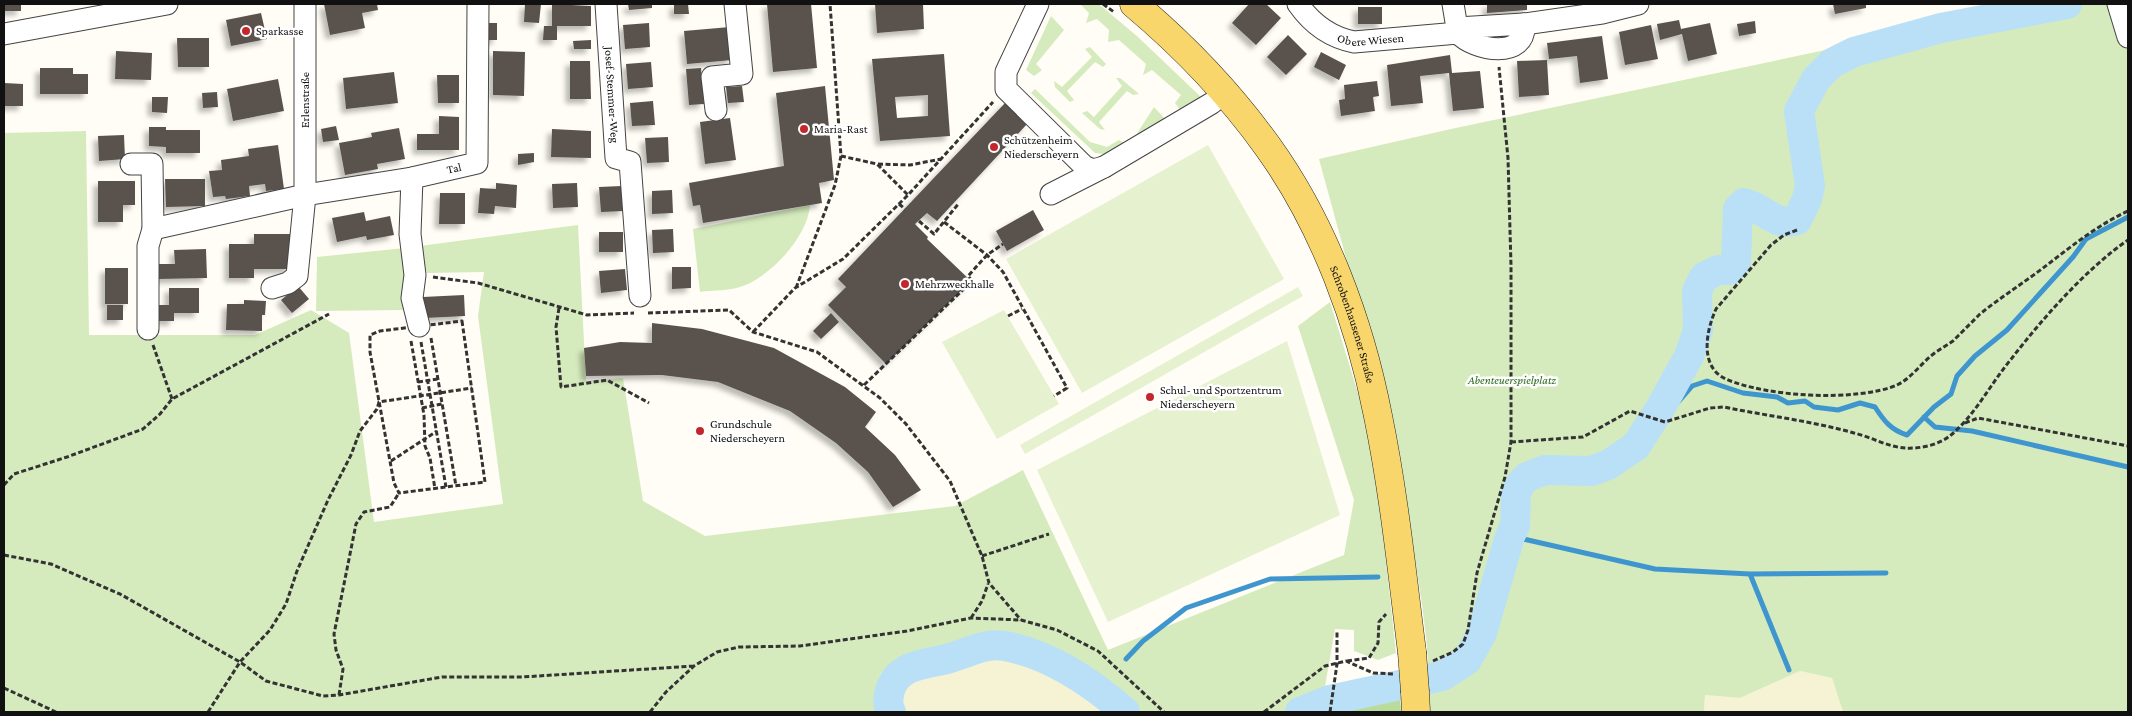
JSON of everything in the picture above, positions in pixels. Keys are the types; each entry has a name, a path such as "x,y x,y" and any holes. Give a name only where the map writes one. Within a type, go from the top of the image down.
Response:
{"main road":[{"name":"Schrobenhausener Straße","path":"1134,4 1178,42 1224,93 1268,147 1286,175 1325,248 1348,308 1367,368 1381,430 1391,489 1412,652 1416,702"}],"street":[{"path":"4,34 167,4"},
{"name":"Erlenstraße","path":"305,4 305,195"},
{"name":"Tal","path":"153,229 305,195 412,178 477,163 478,4"},
{"name":"Josef-Stemmer-Weg","path":"606,4 616,158 630,162 640,307"},
{"path":"716,110 712,77 742,74 734,4"},
{"path":"1038,4 1006,72 1006,89 1084,166 1093,170 1104,167"},
{"path":"1054,4 1021,69 1020,87 1104,167"},
{"name":"Obere Wiesen","path":"1298,4 1325,32 1338,39 1354,42 1524,24 1602,13 1638,4"},
{"path":"1453,4 1458,31 1475,45 1497,49 1520,42 1523,36 1524,24"},
{"path":"2118,6 2128,37"},
{"path":"1051,194 1104,167 1212,103 1224,93"},
{"path":"131,164 152,164 153,229 148,246 148,329"},
{"path":"412,178 410,234 415,275 412,298 419,326"},
{"path":"272,288 288,283 297,276 305,195"}],"path":[{"path":"795,288 835,185 841,156 830,4"},
{"path":"1497,49 1508,168 1512,266 1511,442 1583,436 1630,411 1665,422 1710,408 1724,408 1854,432 1903,448 1919,448 1950,437 1964,424 2012,358 2086,274 2105,256 2128,240"},
{"path":"753,332 795,288 844,259 900,204 1006,89"},
{"path":"841,156 877,164 910,165 941,159"},
{"path":"877,164 908,195"},
{"path":"919,221 934,234 960,203"},
{"path":"900,204 905,209"},
{"path":"1797,230 1784,235 1771,245 1716,309 1708,334 1707,358 1718,376 1735,383 1785,392 1822,396 1854,395 1878,392 1899,384 1952,342 1980,314 2064,250 2108,220 2128,210"},
{"path":"944,222 987,255 1003,272 1067,388 1054,396"},
{"path":"864,385 972,281 968,276 987,255 1003,244"},
{"path":"415,275 478,283 587,315 640,307 729,310 753,332 817,352 864,385 906,424 950,481 982,556 988,584 1021,620"},
{"path":"560,308 556,327 561,387 607,380 649,403"},
{"path":"1008,316 1022,309"},
{"path":"4,485 14,474 143,429 160,414 172,399 329,314"},
{"path":"462,321 485,482 399,493 395,488 379,402 370,352 370,335 380,331 462,321"},
{"path":"419,326 438,379 456,486"},
{"path":"419,326 446,487"},
{"path":"419,326 418,382 424,439 430,458 435,489"},
{"path":"148,329 172,399"},
{"path":"418,382 438,379"},
{"path":"379,402 472,388"},
{"path":"208,712 240,662 270,630 286,604 297,571 328,500 351,454 360,431 377,409 379,402"},
{"path":"422,408 442,404"},
{"path":"1964,424 1978,418 2128,446"},
{"path":"391,461 437,431"},
{"path":"339,695 343,670 336,650 334,634 356,524 364,512 390,507 399,493"},
{"path":"982,556 1048,534"},
{"path":"4,554 51,564 120,594 240,662 266,681 323,696 339,695 442,677 522,677 694,666"},
{"path":"971,618 982,601 988,584"},
{"path":"1346,661 1369,658 1378,643 1379,622 1388,610"},
{"path":"650,712 666,692 694,666 717,652 739,647 808,644 907,630 971,618 1021,620 1057,630 1098,651 1164,712"},
{"path":"1330,712 1330,697 1337,664 1337,630"},
{"path":"4,688 56,712"}],"shaded area":[{"path":"979,647 1053,676 1105,712 881,712 877,684 880,673 899,668 908,660 958,654"},
{"path":"1800,671 1832,678 1843,712 1704,712 1705,695 1740,698"}],"green space":[{"path":"1080,4 1100,5 1138,37 1202,98 1181,111 1175,103 1181,95 1152,70 1143,75 1146,64 1119,40 1108,42 1109,30 1097,19 1086,23 1089,13"},
{"name":"Abenteuerspielplatz","path":"2044,4 2126,4 2128,19 2128,712 1843,712 1832,678 1800,671 1740,698 1705,695 1704,712 1428,712 1428,656 1426,638 1419,584 1404,501 1371,353 1319,159 1451,129"},
{"path":"1051,16 1064,30 1036,64 1042,70 1034,76 1026,70"},
{"path":"1090,47 1106,64 1103,67 1095,62 1067,91 1074,100 1070,102 1055,87 1054,81 1062,87 1092,57 1085,49"},
{"path":"1116,78 1120,78 1139,94 1133,95 1127,91 1099,122 1105,130 1100,129 1082,113 1087,111 1094,117 1122,86"},
{"path":"1035,89 1090,142 1107,147 1119,140 1128,145 1112,155 1095,153 1031,93"},
{"path":"1154,107 1168,122 1130,144"},
{"path":"86,131 89,335 255,335 311,310 349,333 374,522 503,504 478,316 484,272 427,273 420,246 578,225 586,381 623,378 643,501 705,536 955,506 1023,470 1108,650 1344,555 1354,500 1298,326 1330,302 1365,416 1378,487 1396,653 1378,660 1354,651 1354,630 1335,629 1323,698 1292,712 1129,712 1071,664 1038,647 1002,635 1003,656 979,647 958,654 908,660 899,668 881,673 877,684 882,712 4,712 4,133"},
{"path":"1208,145 1284,279 1082,393 1006,259"},
{"path":"810,205 808,217 796,241 787,253 765,273 754,281 738,288 700,292 693,229"},
{"path":"405,248 403,310 316,311 317,257"},
{"path":"1298,287 1303,296 1025,454 1020,445"},
{"path":"1004,310 1059,404 997,439 942,342"},
{"path":"1287,341 1340,515 1108,622 1037,470"},
{"path":"1400,694 1401,712 1323,712 1326,711"}],"building":[{"path":"4,4 21,4 21,11 4,11"},
{"path":"324,4 377,4 378,10 362,13 365,28 330,35"},
{"path":"525,4 541,4 539,23 524,22"},
{"path":"552,4 591,6 591,26 557,26 557,40 543,40 544,26 552,26"},
{"path":"628,4 652,4 652,8 629,10"},
{"path":"674,4 688,4 689,14 674,14"},
{"path":"767,4 811,4 817,68 773,72"},
{"path":"875,4 923,4 924,29 877,33"},
{"path":"1249,4 1266,4 1281,18 1256,45 1232,23"},
{"path":"1487,4 1527,4 1527,10 1487,13"},
{"path":"1833,4 1866,4 1866,8 1835,14"},
{"path":"1358,7 1382,7 1382,24 1358,24"},
{"path":"261,13 267,39 231,46 226,20"},
{"path":"1679,20 1681,29 1710,23 1717,54 1688,61 1682,34 1660,40 1657,24"},
{"path":"1755,21 1756,33 1739,36 1737,24"},
{"path":"488,23 497,23 497,40 488,40"},
{"path":"649,23 650,47 625,49 623,25"},
{"path":"1651,25 1658,59 1625,65 1619,32"},
{"path":"730,27 732,60 687,64 684,31"},
{"path":"1288,35 1307,54 1286,75 1267,57"},
{"path":"1602,36 1608,79 1580,83 1577,56 1549,59 1547,43"},
{"path":"177,38 209,38 209,67 178,67"},
{"path":"591,40 591,49 574,49 573,41"},
{"path":"116,51 152,53 151,80 115,79"},
{"path":"493,51 525,52 524,96 493,95"},
{"path":"1321,52 1346,65 1339,80 1314,67"},
{"path":"944,54 950,136 880,141 872,59","holes":["928,95 928,116 897,118 895,97"]},
{"path":"1450,55 1452,73 1480,71 1484,108 1453,111 1449,73 1420,76 1423,103 1391,106 1387,65"},
{"path":"1547,60 1549,95 1519,97 1517,61"},
{"path":"570,61 590,61 591,99 570,99"},
{"path":"651,62 653,87 628,89 626,64"},
{"path":"40,68 73,68 73,74 88,74 88,94 40,94"},
{"path":"701,68 704,104 689,105 686,69"},
{"path":"394,72 398,103 346,109 343,78"},
{"path":"437,75 459,75 459,103 438,103"},
{"path":"278,79 284,111 233,121 227,89"},
{"path":"1377,81 1379,96 1373,97 1375,111 1341,116 1339,100 1345,99 1344,85"},
{"path":"4,83 23,84 23,106 4,106"},
{"path":"742,86 744,102 728,103 726,87"},
{"name":"Maria-Rast","path":"825,86 834,180 819,183 822,203 703,223 700,205 693,206 689,183 784,166 776,93"},
{"path":"217,92 218,107 203,108 202,93"},
{"path":"152,97 168,97 167,113 152,112"},
{"path":"653,101 655,125 632,126 630,103"},
{"name":"Mehrzweckhalle","path":"1006,102 1028,123 937,221 927,213 915,224 928,237 927,239 971,281 886,364 828,305 846,287 838,279"},
{"path":"439,116 459,117 459,150 417,150 417,134 439,134"},
{"path":"730,118 736,160 705,164 700,122"},
{"path":"336,126 339,140 323,142 321,129"},
{"path":"149,127 166,127 166,130 200,130 200,153 166,153 166,147 149,146"},
{"path":"399,128 405,159 377,164 378,169 345,175 339,143 372,137 371,133"},
{"path":"552,129 591,131 591,158 551,157"},
{"path":"124,135 125,159 99,161 98,136"},
{"path":"668,137 669,162 647,163 645,138"},
{"path":"278,145 284,189 266,191 265,184 249,186 250,196 226,199 225,196 213,197 209,171 222,170 221,160 249,156 248,149"},
{"path":"534,153 534,162 518,165 518,154"},
{"path":"165,179 205,179 205,206 166,207"},
{"path":"98,181 135,181 135,205 123,205 123,222 98,222"},
{"path":"496,183 517,185 516,208 495,206 494,214 478,213 480,188 496,189"},
{"path":"577,183 578,207 553,208 552,184"},
{"path":"622,186 624,211 601,212 599,187"},
{"path":"672,190 673,213 652,214 652,191"},
{"path":"440,193 465,193 465,224 439,224"},
{"path":"1033,210 1044,230 1007,251 996,231"},
{"path":"364,212 366,221 390,216 394,235 367,240 366,236 337,242 332,218"},
{"path":"673,229 674,252 653,253 652,230"},
{"path":"599,232 623,232 623,252 599,252"},
{"path":"254,234 291,234 291,269 254,269 254,278 229,278 229,244 254,244"},
{"path":"206,249 207,278 158,279 157,264 175,264 174,250"},
{"path":"672,267 691,267 691,288 672,289"},
{"path":"105,268 128,268 128,304 105,304"},
{"path":"625,269 627,290 601,293 599,271"},
{"path":"298,286 309,299 292,313 281,300"},
{"path":"169,288 199,288 199,313 174,313 174,321 154,321 154,305 169,305"},
{"path":"464,295 465,316 424,318 423,297"},
{"path":"244,300 266,301 265,315 262,315 262,331 226,330 227,304 244,304"},
{"path":"107,305 123,305 123,320 107,320"},
{"path":"831,313 839,322 821,339 813,331"},
{"name":"Grundschule Niederscheyern","path":"652,323 702,329 774,348 845,387 876,412 865,427 895,455 921,490 893,507 868,472 836,443 790,411 718,382 662,375 586,376 584,348 620,342 652,343"}],"waterway":[{"path":"1300,712 1330,700 1442,676 1467,660 1482,633 1510,536 1515,526 1516,493 1521,483 1527,477 1545,470 1591,471 1608,465 1636,446 1661,407 1689,356 1698,330 1697,291 1704,277 1718,270 1729,270 1736,262 1738,209 1744,203 1783,221 1797,220 1807,199 1810,186 1799,111 1816,79 1832,63 1854,52 1941,28 2067,4"},
{"path":"1661,407 1678,402 1692,386 1707,381 1743,393 1777,397 1788,403 1805,401 1814,407 1838,410 1860,403 1875,407 1888,424 1907,435 1934,407 1951,394 1957,376 1975,356 2007,330 2073,257 2086,239 2128,217"},
{"path":"1924,417 1935,427 1972,431 2128,467"},
{"path":"1510,536 1655,569 1750,574 1886,573"},
{"path":"1750,574 1789,670"},
{"path":"1126,659 1143,641 1186,608 1270,579 1378,577"},
{"path":"891,712 888,701 890,690 894,681 907,670 914,666 950,658 991,645 1022,650 1054,663 1084,680 1125,712"}],"place":[{"name":"Sparkasse","path":"246,31"},
{"name":"Maria-Rast","path":"804,129"},
{"name":"Schützenheim Niederscheyern","path":"994,147"},
{"name":"Mehrzweckhalle","path":"905,284"},
{"name":"Schul- und Sportzentrum Niederscheyern","path":"1150,397"},
{"name":"Grundschule Niederscheyern","path":"700,431"}]}
